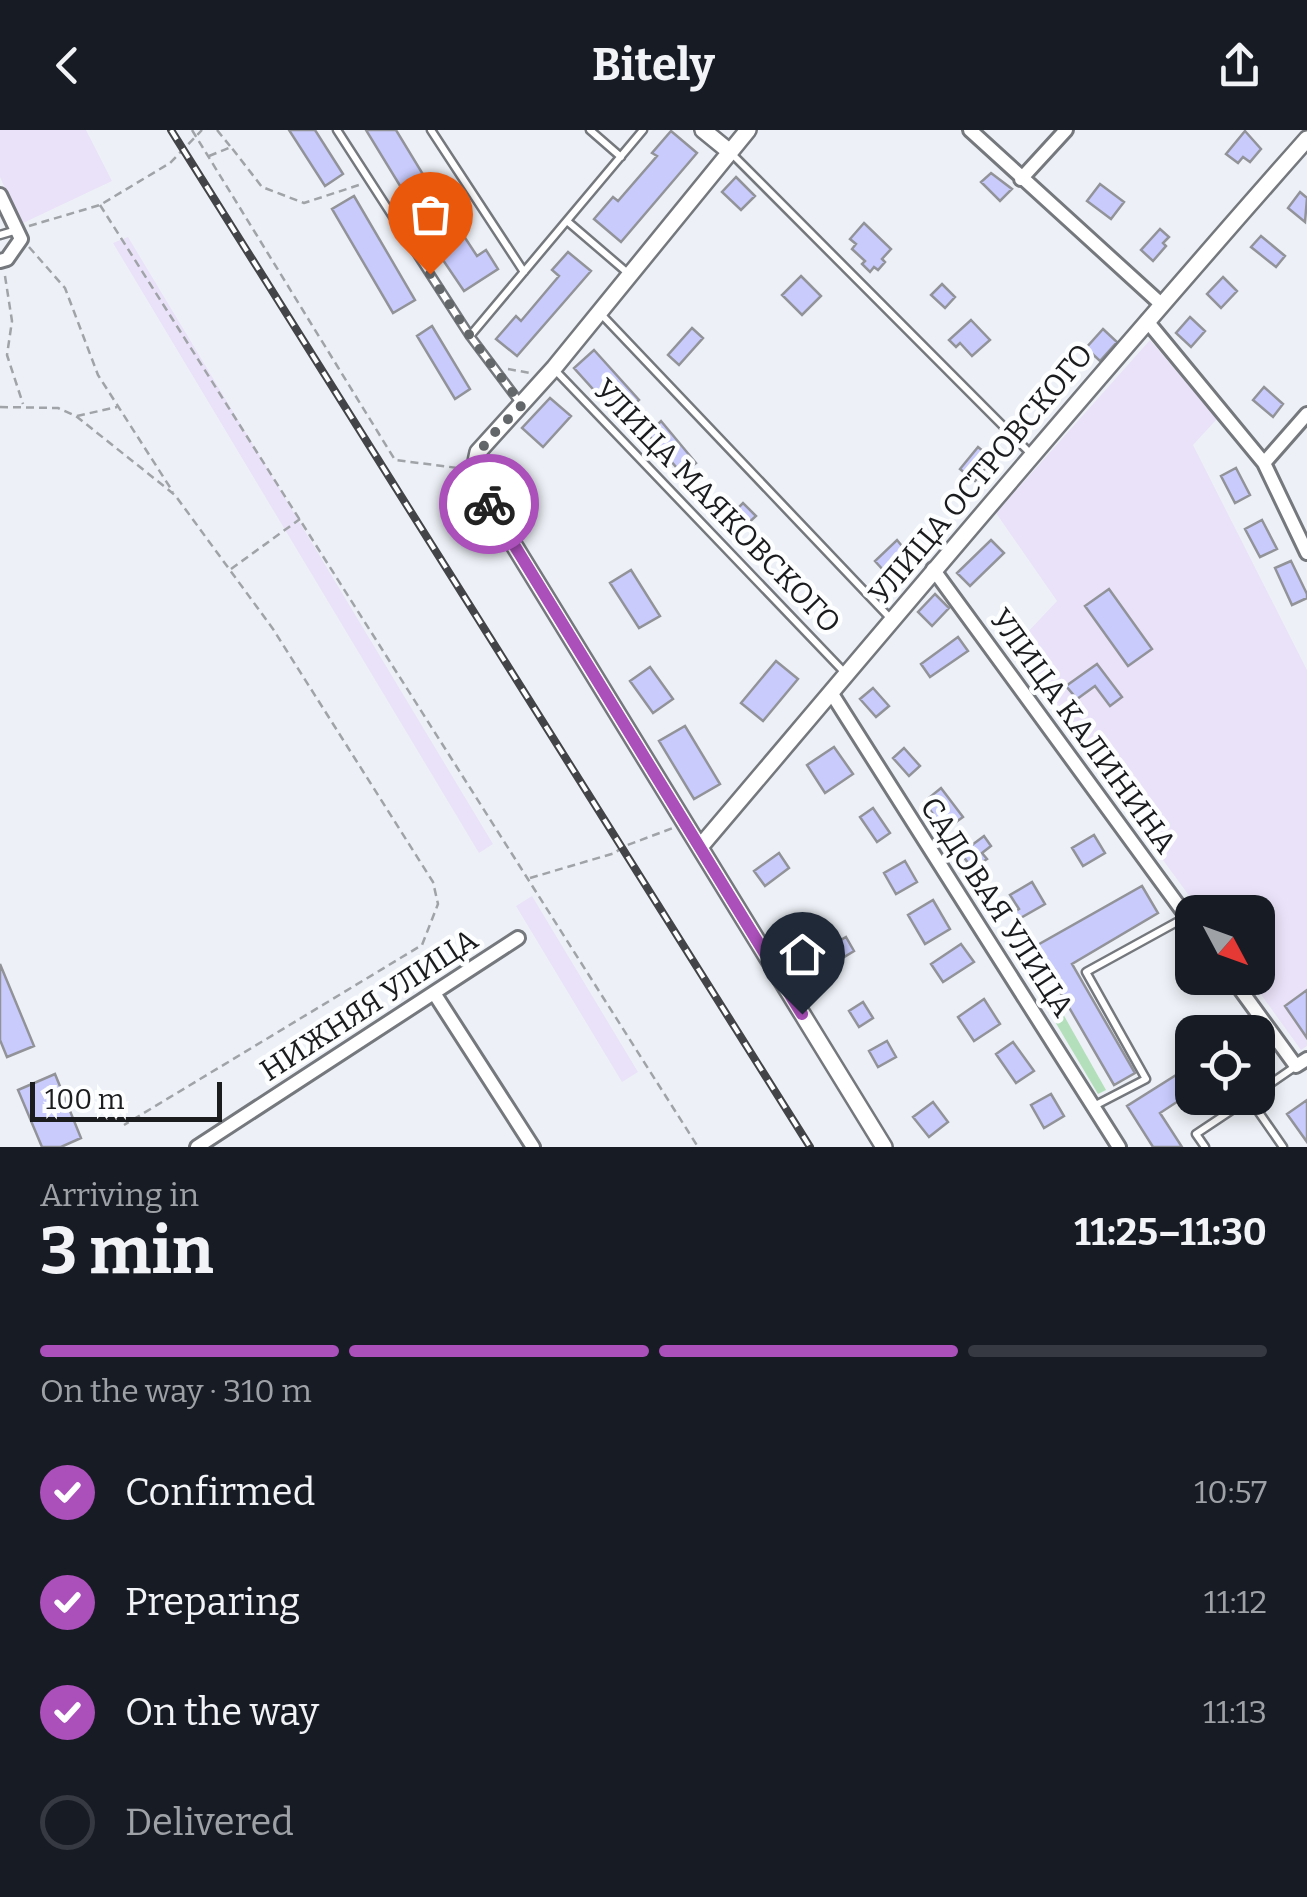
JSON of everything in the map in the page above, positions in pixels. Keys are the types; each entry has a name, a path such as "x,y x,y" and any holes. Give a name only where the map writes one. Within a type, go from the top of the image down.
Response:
{"street":[{"path":"704,130 730,152"},
{"path":"748,130 554,368 478,452 476,478 884,1147"},
{"path":"970,130 1161,304"},
{"path":"1021,180 1066,130"},
{"name":"УЛИЦА ОСТРОВСКОГО","path":"700,847 832,694 933,568 1307,139"},
{"path":"0,195 19,234 9,257 1,261"},
{"path":"1147,321 1264,463 1307,554"},
{"path":"1264,463 1307,414"},
{"name":"УЛИЦА КАЛИНИНА","path":"933,568 1175,899"},
{"name":"САДОВАЯ УЛИЦА","path":"832,694 1120,1147"},
{"name":"НИЖНЯЯ УЛИЦА","path":"197,1147 518,938"},
{"path":"434,993 526,1144"},
{"path":"1246,995 1302,1062"}],"lane":[{"path":"337,130 470,336 522,405"},
{"path":"431,130 524,272"},
{"path":"590,130 621,157"},
{"path":"470,336 643,130"},
{"path":"730,152 1032,455"},
{"path":"566,221 631,276"},
{"path":"0,235 19,234"},
{"path":"599,313 892,620"},
{"name":"УЛИЦА МАЯКОВСКОГО","path":"554,368 847,676"},
{"path":"1094,1106 1146,1079 1086,972 1175,928"},
{"path":"1275,1080 1302,1062"},
{"path":"1205,1147 1196,1134 1224,1115"},
{"path":"1261,1115 1282,1147"}],"path":[{"path":"192,130 395,460 476,478"},
{"path":"124,1125 422,945 438,904 433,882 273,630 175,495 98,375 65,288 19,234 100,206 170,163 202,130"},
{"path":"218,130 262,187 304,203 370,182"},
{"path":"208,157 230,147"},
{"path":"100,206 698,1147"},
{"path":"1,261 12,320 7,354 24,406"},
{"path":"76,416 117,406"},
{"path":"0,407 58,408 76,416 175,495"},
{"path":"229,570 300,519"},
{"path":"529,878 615,853 684,824"}],"shaded area":[{"path":"0,130 86,130 112,181 21,224 0,177"},
{"path":"128,237 493,844 479,853 113,243"},
{"path":"1150,340 1217,419 1193,445 1307,670 1307,1046 1301,1050 1261,995 1275,995 1275,895 1189,895 1010,651 1057,601 996,513"},
{"path":"532,896 638,1072 622,1082 516,906"}],"green space":[{"path":"1054,998 1106,1090 1098,1094 1044,1003"}],"building":[{"path":"289,130 315,130 343,174 325,186"},
{"path":"366,130 396,130 424,176 402,189"},
{"path":"671,131 697,153 621,242 594,219 613,197 618,201 657,156 652,153"},
{"path":"1245,131 1261,149 1250,162 1243,157 1238,163 1226,154"},
{"path":"991,173 1012,189 1000,201 981,182"},
{"path":"736,177 755,196 741,210 722,192"},
{"path":"1100,184 1124,202 1111,219 1087,201"},
{"path":"1300,192 1307,198 1305,222 1288,208"},
{"path":"354,196 415,300 393,313 332,209"},
{"path":"450,215 477,256 486,250 498,269 464,291 424,232"},
{"path":"864,223 891,249 878,270 874,267 870,272 852,249 856,244 850,239"},
{"path":"1160,229 1169,237 1153,261 1141,250"},
{"path":"1261,236 1285,256 1276,267 1251,247"},
{"path":"568,252 591,271 517,356 496,339 516,316 521,321 559,276 552,270"},
{"path":"801,276 821,296 802,315 782,295"},
{"path":"1223,277 1237,291 1221,308 1207,294"},
{"path":"942,284 955,297 945,308 931,295"},
{"path":"1190,317 1205,331 1191,347 1176,333"},
{"path":"971,320 990,340 972,356 960,343 956,347 949,340"},
{"path":"432,326 470,389 455,399 417,336"},
{"path":"692,328 703,338 679,365 668,355"},
{"path":"1103,329 1117,342 1100,361 1086,348"},
{"path":"594,350 639,400 619,418 574,368"},
{"path":"1264,387 1283,404 1273,417 1253,400"},
{"path":"550,398 571,416 543,447 522,428"},
{"path":"661,421 696,463 682,474 648,434"},
{"path":"978,447 993,459 975,481 960,469"},
{"path":"1236,468 1250,495 1235,503 1221,476"},
{"path":"719,495 734,512 743,503 756,516 732,538 704,509"},
{"path":"1262,520 1277,549 1260,557 1245,529"},
{"path":"897,540 906,551 884,571 875,561"},
{"path":"991,540 1004,553 970,586 957,573"},
{"path":"1291,561 1307,594 1307,598 1292,605 1275,568"},
{"path":"631,570 660,616 639,628 610,583"},
{"path":"1109,589 1152,649 1128,666 1085,606"},
{"path":"935,594 949,608 932,626 918,612"},
{"path":"958,637 968,651 930,677 921,664"},
{"path":"776,661 798,679 763,721 741,703"},
{"path":"1097,664 1122,697 1110,706 1095,686 1077,699 1066,686"},
{"path":"650,667 673,699 653,713 630,681"},
{"path":"873,688 889,706 876,717 860,699"},
{"path":"685,726 720,784 694,799 659,741"},
{"path":"834,747 853,774 825,793 807,765"},
{"path":"904,748 920,766 909,776 893,758"},
{"path":"941,788 963,817 945,830 924,802"},
{"path":"873,808 890,833 877,842 860,817"},
{"path":"1094,835 1105,853 1083,866 1072,848"},
{"path":"966,836 972,845 984,836 991,846 982,853 987,859 972,869 955,844"},
{"path":"779,853 789,868 765,886 754,871"},
{"path":"905,861 917,882 896,894 884,873"},
{"path":"1032,882 1045,904 1017,920 1013,913 1019,909 1010,895"},
{"path":"1142,886 1158,913 1072,964 1135,1073 1114,1085 1034,947"},
{"path":"933,900 950,929 925,944 908,915"},
{"path":"846,937 854,951 821,971 812,957"},
{"path":"961,944 974,962 943,982 931,964"},
{"path":"0,964 34,1046 7,1057 0,1040"},
{"path":"1307,990 1307,1038 1285,1006"},
{"path":"984,999 1000,1024 974,1041 958,1017"},
{"path":"863,1002 873,1018 859,1027 849,1011"},
{"path":"887,1041 896,1057 878,1067 869,1051"},
{"path":"1013,1042 1034,1071 1016,1083 996,1054"},
{"path":"55,1074 81,1138 61,1147 42,1147 18,1090"},
{"path":"1175,1076 1175,1103 1160,1113 1182,1147 1153,1147 1127,1106"},
{"path":"1051,1094 1064,1116 1044,1128 1031,1105"},
{"path":"1307,1100 1307,1142 1287,1114"},
{"path":"933,1102 948,1122 929,1137 913,1117"}],"railway":[{"path":"171,130 810,1147"}],"way so far":[{"path":"430,274 522,405 478,452 474,471 477,485 489,504"}],"route":[{"path":"489,504 802,1014"}]}
